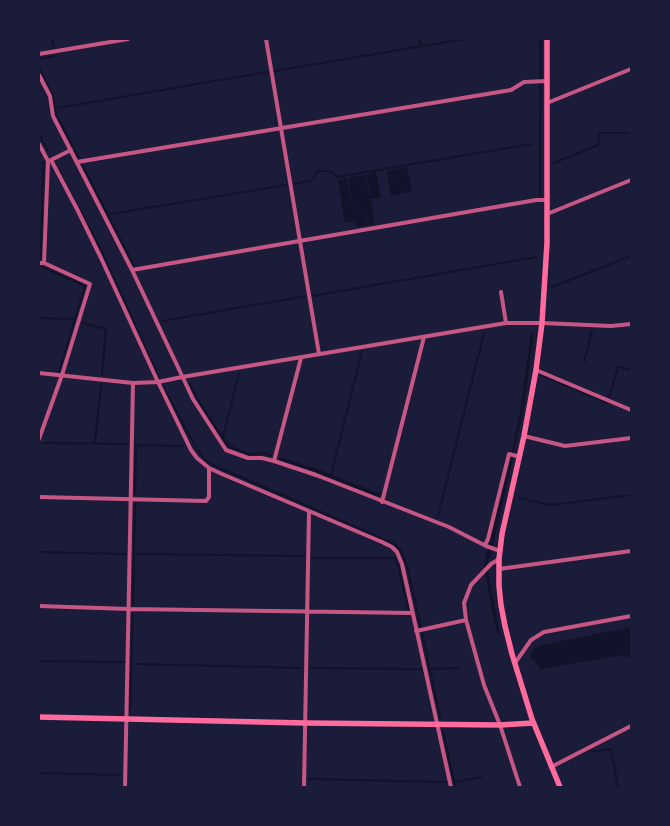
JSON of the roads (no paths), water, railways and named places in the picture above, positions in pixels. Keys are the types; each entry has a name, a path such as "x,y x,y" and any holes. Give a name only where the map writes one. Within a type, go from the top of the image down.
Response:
{"main road":[{"path":"547,39 547,214 542,323 524,436 516,456 502,534 497,550 501,605 505,626 533,723 560,787"},
{"path":"39,717 305,723 500,725 533,723"}],"street":[{"path":"39,54 128,39"},
{"path":"266,39 319,354"},
{"path":"547,103 631,69"},
{"path":"39,76 50,96 53,116 132,270 192,399 226,450 248,458 262,458 274,461 316,475 449,527 497,550"},
{"path":"77,162 511,90 524,82 546,81"},
{"path":"39,144 101,258 158,382 191,450 197,458 209,468 382,542 397,552 402,564 451,787"},
{"path":"49,161 71,150"},
{"path":"39,154 44,154"},
{"path":"44,264 49,161"},
{"path":"547,214 631,180"},
{"path":"132,270 536,200 547,200"},
{"path":"39,263 90,284 62,375 39,439"},
{"path":"501,292 506,323"},
{"path":"39,373 133,383 158,382 506,323 611,326 631,324"},
{"path":"382,502 424,337"},
{"path":"274,461 301,358"},
{"path":"536,370 631,410"},
{"path":"125,787 133,383"},
{"path":"524,436 564,446 631,438"},
{"path":"486,546 509,454 516,456"},
{"path":"39,497 206,501 209,497 209,468"},
{"path":"304,787 309,511"},
{"path":"499,569 631,551"},
{"path":"499,559 491,564 470,586 464,604 466,620 484,685 500,725 520,787"},
{"path":"39,606 413,614"},
{"path":"515,663 531,640 544,632 631,616"},
{"path":"416,631 466,620"},
{"path":"551,767 631,726"}],"waterway":[{"path":"52,39 54,48"},
{"path":"420,39 421,46"},
{"path":"274,71 464,39"},
{"path":"39,59 54,56"},
{"path":"39,68 52,94 56,115 79,158"},
{"path":"58,108 267,72"},
{"path":"554,163 598,145 599,133 631,133"},
{"path":"39,134 48,151"},
{"path":"294,184 313,180 317,171 330,171 337,177 532,144"},
{"path":"41,258 43,162"},
{"path":"83,166 134,266"},
{"path":"59,171 102,252 159,378"},
{"path":"110,214 287,185"},
{"path":"552,287 631,256"},
{"path":"312,296 536,257"},
{"path":"42,267 85,286 59,372"},
{"path":"162,321 306,296"},
{"path":"39,318 75,319"},
{"path":"82,323 106,329 102,375"},
{"path":"584,362 592,331"},
{"path":"438,516 484,333"},
{"path":"331,475 362,351"},
{"path":"609,398 618,367 631,370"},
{"path":"223,437 239,373"},
{"path":"541,375 608,403"},
{"path":"95,443 101,383"},
{"path":"163,387 205,460 394,544 401,551 408,570 421,628"},
{"path":"41,443 128,444"},
{"path":"135,495 136,445 183,446"},
{"path":"519,498 551,505 631,495"},
{"path":"133,604 135,504"},
{"path":"39,552 126,554"},
{"path":"137,554 304,556"},
{"path":"312,558 395,558 408,608"},
{"path":"130,711 133,614"},
{"path":"422,632 440,718"},
{"path":"39,661 124,662"},
{"path":"137,664 301,668"},
{"path":"311,668 422,669"},
{"path":"430,669 459,668"},
{"path":"443,731 455,787"},
{"path":"590,752 611,749 618,787"},
{"path":"39,773 121,775"},
{"path":"454,782 481,777"},
{"path":"309,779 445,782"}]}
